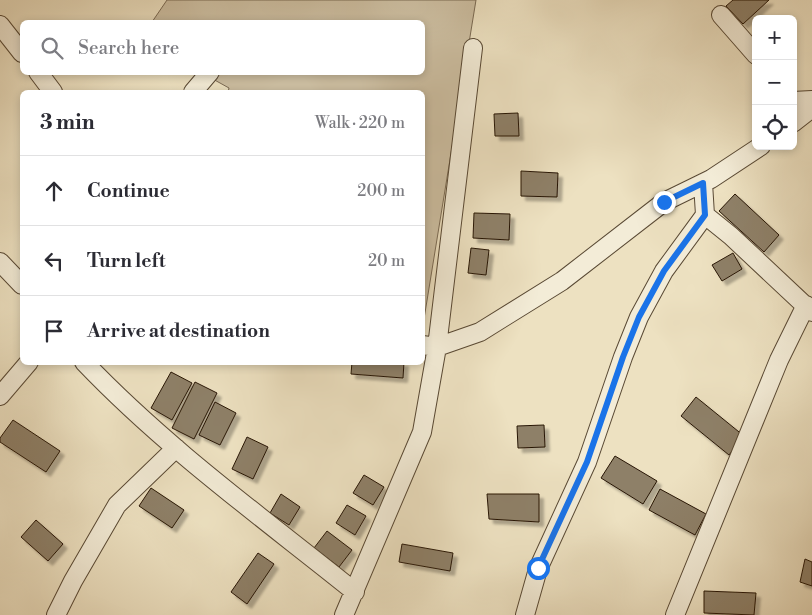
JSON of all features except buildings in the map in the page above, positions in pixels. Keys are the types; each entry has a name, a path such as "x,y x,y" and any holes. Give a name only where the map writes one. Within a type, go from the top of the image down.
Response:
{"street":[{"path":"721,15 752,50"},
{"path":"0,25 20,50"},
{"path":"344,615 422,432 430,346 474,48"},
{"path":"40,75 52,90"},
{"path":"195,90 207,75"},
{"path":"797,101 812,100"},
{"path":"797,120 812,108"},
{"path":"430,346 480,332 562,281 664,202 703,183 755,150"},
{"path":"525,615 538,568 587,462 623,357 639,317 664,271 705,215 703,183"},
{"path":"675,615 779,360 809,308 731,236 705,215"},
{"path":"0,262 20,284"},
{"path":"0,396 26,365"},
{"path":"87,365 115,395 176,448 355,592"},
{"path":"56,615 72,581 117,505 176,448"}],"shaded area":[{"path":"167,0 476,0 425,313 425,90 228,90 229,88 206,75 425,75 425,20 153,20"}],"route":[{"path":"538,568 587,462 623,357 639,317 664,271 683,242 705,215 703,183 664,202"}]}
